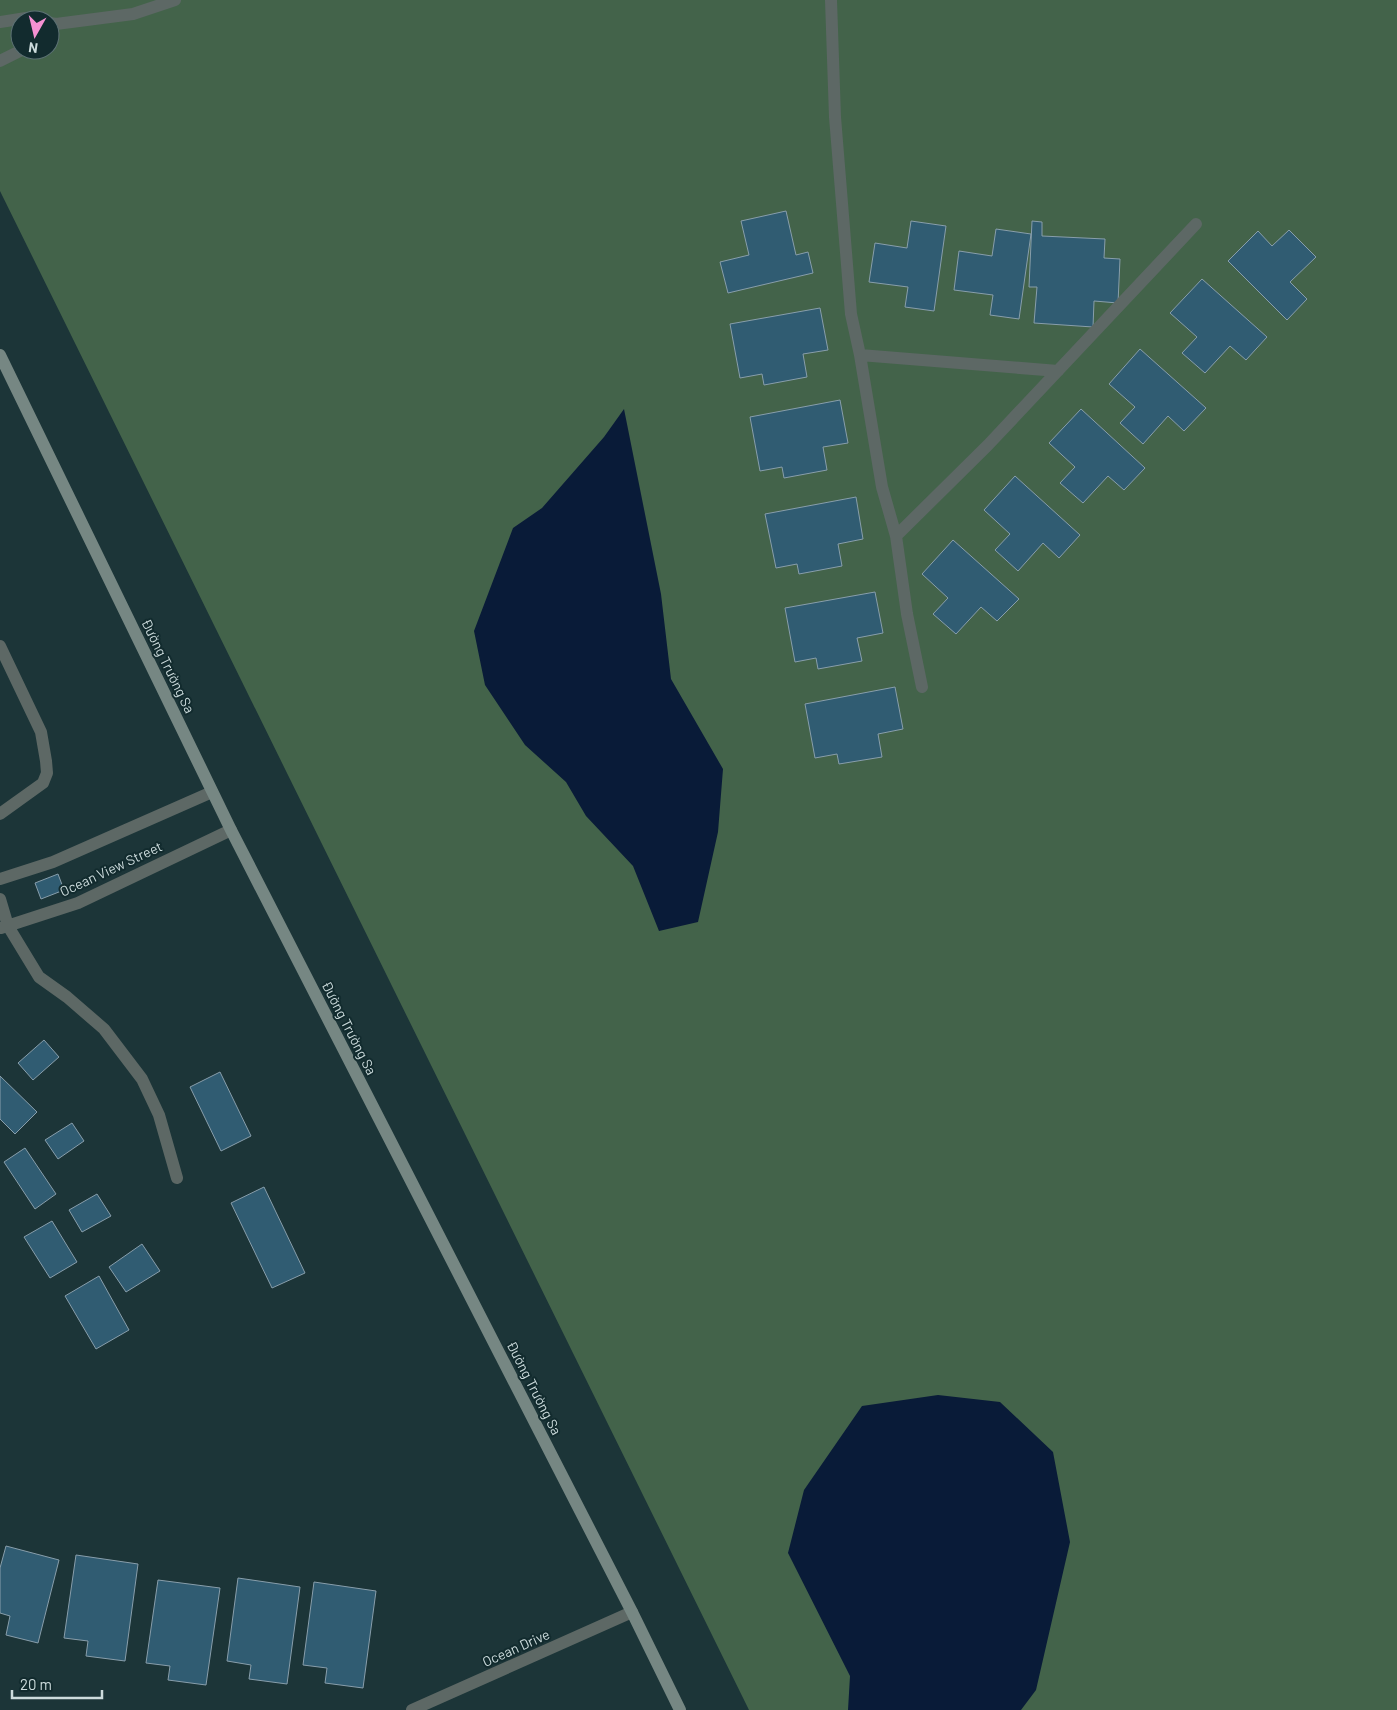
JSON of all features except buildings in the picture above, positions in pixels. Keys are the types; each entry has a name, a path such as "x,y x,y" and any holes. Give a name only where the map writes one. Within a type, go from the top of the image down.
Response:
{"main road":[{"name":"Đường Trường Sa","path":"0,354 231,830 632,1612 680,1710"}],"street":[{"path":"60,25 133,14 175,0"},
{"path":"831,0 835,117 850,304 882,487 896,536 907,614 922,687"},
{"path":"896,536 988,446 1196,224"},
{"path":"860,354 1058,371"},
{"path":"0,646 41,732 47,773 43,783 0,814"},
{"name":"Ocean View Street","path":"0,879 53,862 212,792"},
{"name":"Ocean View Street","path":"4,928 78,903 231,830"},
{"path":"0,899 4,928 39,977 104,1029 142,1079 159,1115 177,1178"},
{"name":"Ocean Drive","path":"412,1710 632,1612"}],"green space":[{"path":"0,0 1397,0 1397,1710 749,1710 0,191"}],"water":[{"path":"624,409 661,594 671,679 723,769 718,832 698,922 659,931 633,866 586,816 566,782 525,745 485,685 474,631 513,528 542,508 604,437"},
{"path":"938,1395 1000,1402 1053,1452 1070,1542 1036,1690 1021,1710 848,1710 850,1676 788,1553 804,1490 862,1406"}]}
